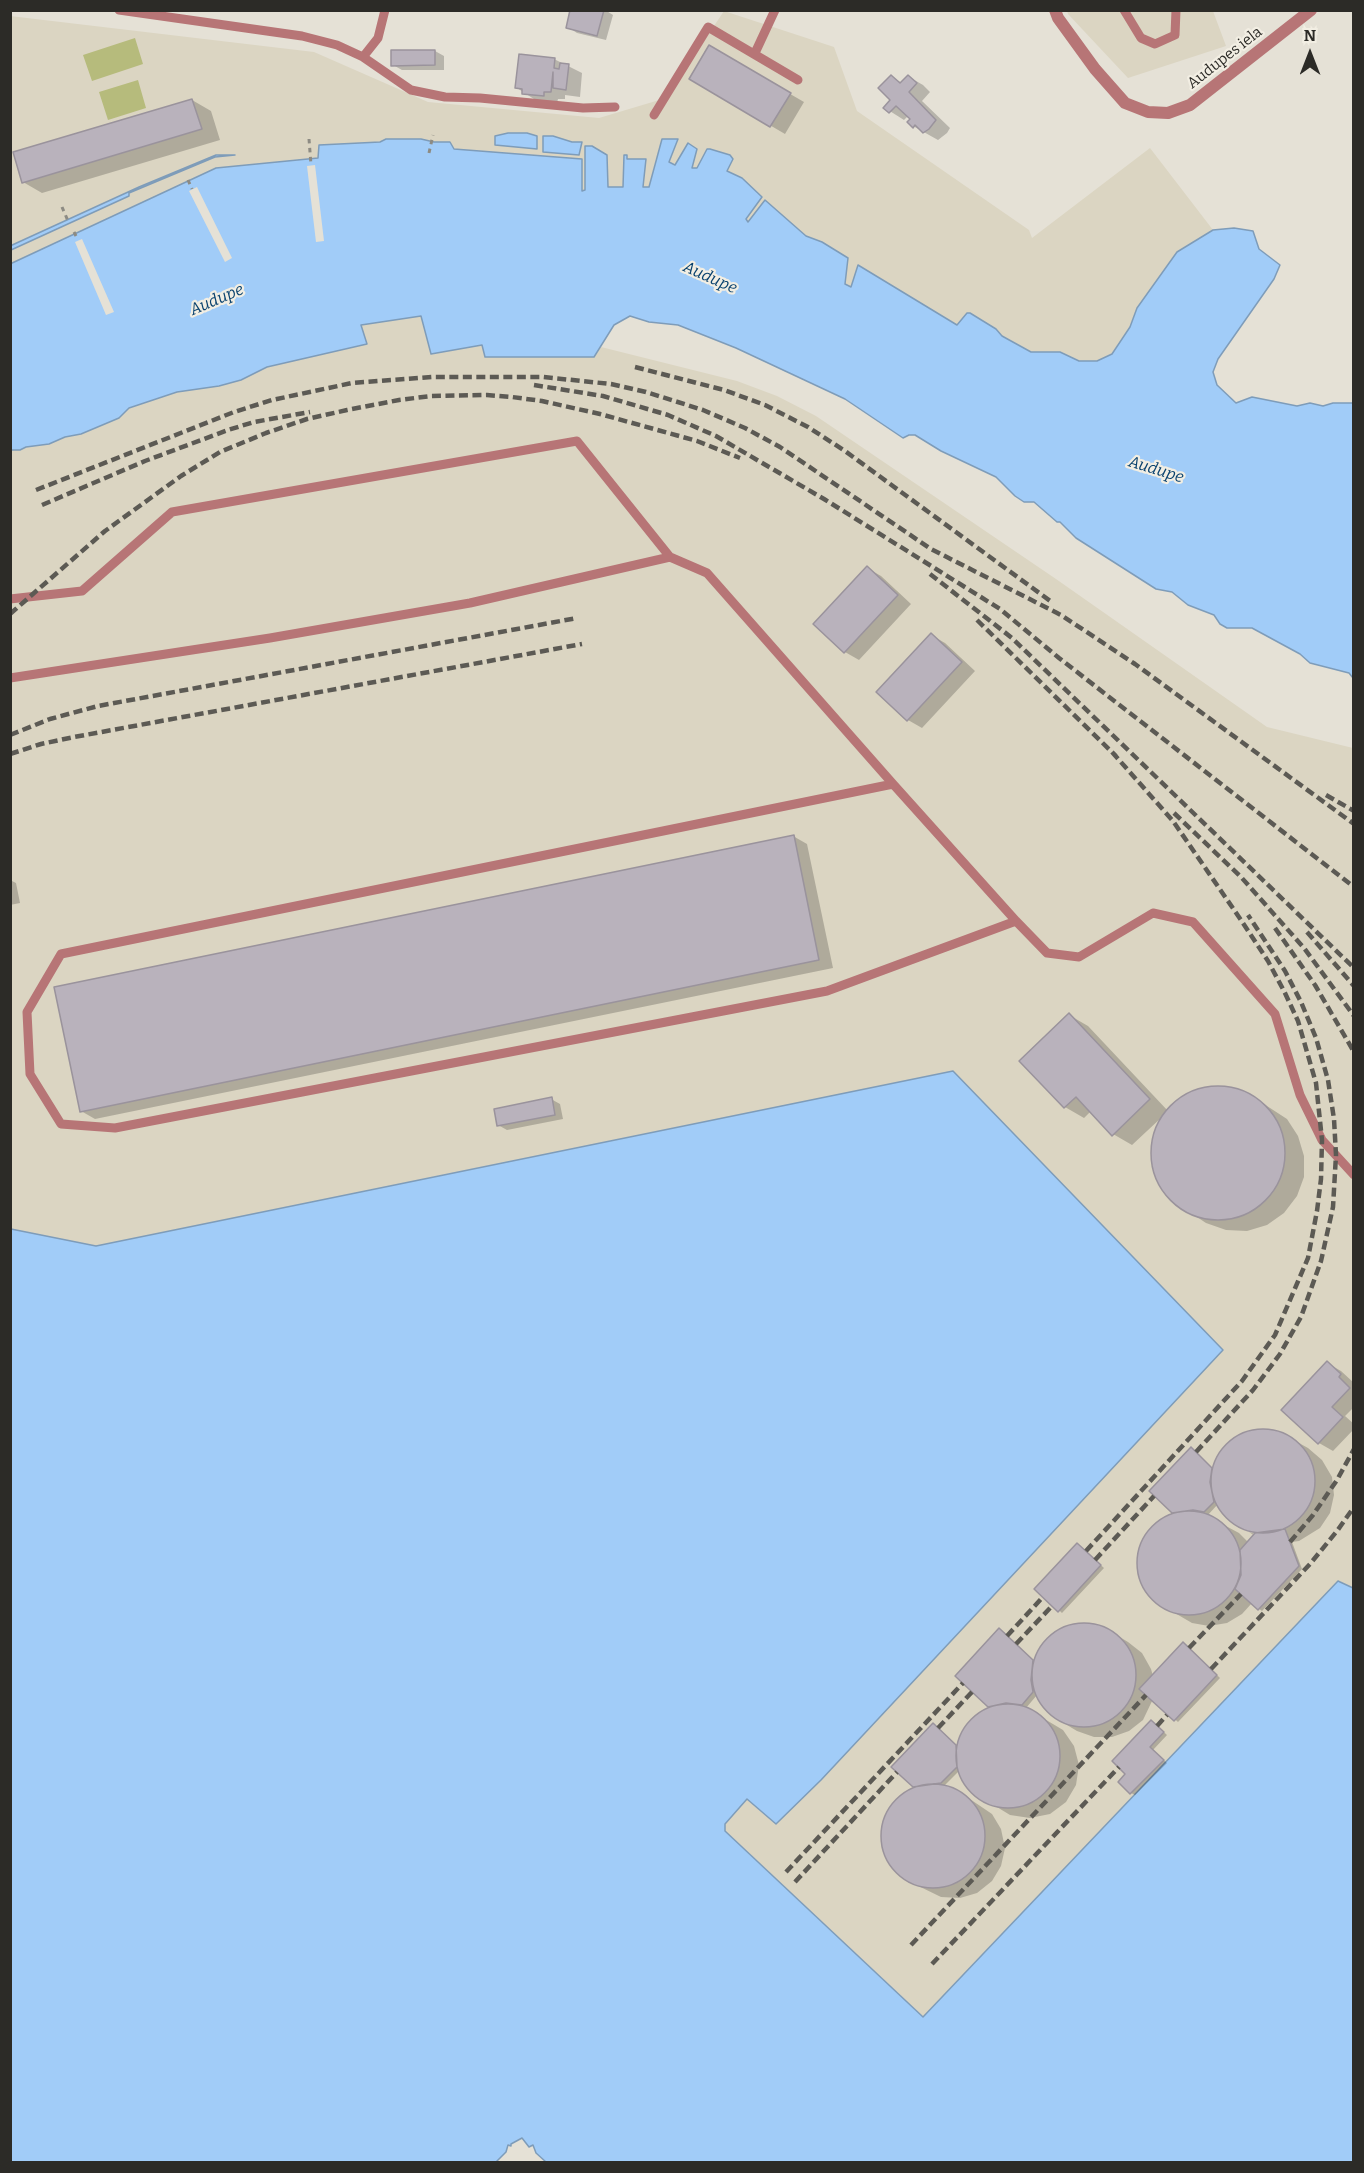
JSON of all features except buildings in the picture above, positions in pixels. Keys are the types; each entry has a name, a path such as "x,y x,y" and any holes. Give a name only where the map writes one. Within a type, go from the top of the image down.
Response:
{"street":[{"name":"Audupes iela","path":"1055,10 1058,18 1095,69 1125,103 1148,112 1168,113 1190,105 1311,10"}],"lane":[{"path":"119,10 302,36 337,45 363,57 411,90 445,97 583,108 615,107"},
{"path":"363,57 378,38 385,10"},
{"path":"755,53 775,10"},
{"path":"1124,10 1141,38 1155,44 1175,35 1176,10"},
{"path":"654,115 708,27 798,80"},
{"path":"10,599 82,591 172,512 577,441 670,557 707,573 893,784 1047,953 1079,957 1153,913 1192,922 1275,1014 1300,1095 1322,1140 1353,1175"},
{"path":"10,678 270,638 470,603 670,557"},
{"path":"893,784 61,954 27,1012 30,1074 61,1124 115,1128 827,991 1016,921"}],"path":[{"path":"429,153 434,135"},
{"path":"309,139 311,165"},
{"path":"188,180 192,189"},
{"path":"62,207 68,221"},
{"path":"74,232 78,240"}],"shaded area":[{"path":"724,11 834,47 857,111 1029,230 1032,238 1150,148 1213,230 1177,252 1137,308 1130,327 1112,354 1097,361 1079,361 1060,352 1031,352 1002,336 996,329 970,313 967,313 957,326 858,265 851,287 845,284 848,258 822,242 806,236 765,201 749,223 746,220 758,200 742,178 726,171 691,168 669,162 678,140 656,159 649,187 643,187 626,155 624,156 624,187 607,187 585,146 585,191 582,191 582,159 454,149 450,142 421,139 386,139 380,142 319,146 319,158 216,168 11,264 10,16 314,52 428,102 599,118 666,98"},
{"path":"1067,11 1213,11 1226,46 1128,78"},
{"path":"421,315 431,354 482,345 594,357 601,347 737,381 777,396 816,416 1056,579 1267,727 1353,748 1353,1588 1338,1582 923,2017 725,1831 725,1824 747,1799 776,1824 658,1131 96,1246 11,1229 11,450 49,444 65,437 81,434 119,418 129,408 177,392 219,386 241,380 267,367 366,344 360,325"}],"green space":[{"path":"135,38 143,64 92,81 83,55"},
{"path":"138,80 146,108 108,120 99,92"}],"water":[{"path":"527,133 537,136 537,149 495,145 495,136"},
{"path":"543,136 582,142 579,155 543,152"},
{"name":"Audupe","path":"386,139 421,139 450,142 454,149 582,159 582,191 585,190 585,146 592,146 607,155 608,187 623,187 624,155 627,155 627,159 646,159 643,187 649,187 662,139 678,139 669,162 675,165 688,143 697,149 692,168 697,168 707,149 730,155 733,159 727,171 742,178 762,197 746,219 748,222 765,200 806,236 822,242 848,258 845,284 851,287 858,265 957,325 967,313 970,313 996,329 1002,336 1031,352 1060,352 1079,361 1097,361 1112,354 1130,327 1137,308 1177,252 1213,230 1234,228 1253,231 1259,249 1280,265 1274,279 1218,359 1213,372 1217,385 1236,403 1252,397 1297,406 1310,403 1323,406 1333,403 1353,403 1353,678 1349,673 1310,663 1300,654 1252,628 1227,628 1220,624 1214,615 1188,605 1172,592 1156,589 1076,538 1034,502 1024,502 1015,496 996,477 941,451 915,435 903,438 845,399 736,348 678,325 649,322 630,316 614,325 594,357 485,357 482,345 431,354 421,316 361,325 367,344 267,367 241,380 219,386 177,392 129,408 119,418 81,434 65,437 49,444 11,450 10,264 216,168 318,158 319,145 380,142"},
{"path":"216,155 235,155 215,157 129,193 129,196 11,250 10,246 139,187"},
{"path":"953,1071 1223,1350 821,1780 776,1824 747,1799 725,1824 725,1831 923,2017 1338,1581 1353,1588 1353,2162 546,2162 536,2153 533,2145 529,2147 522,2138 511,2146 508,2145 506,2152 496,2162 11,2162 11,1229 96,1246"}],"pier":[{"path":"315,165 324,241 316,242 307,166"},
{"path":"197,187 232,258 225,262 189,191"},
{"path":"82,239 114,312 106,315 75,242"}],"railway":[{"path":"635,367 724,390 765,405 808,427 845,451 1053,603"},
{"path":"36,490 234,412 272,400 352,383 432,377 543,377 611,384 646,392 703,410 745,428 780,447 931,549 1061,615 1135,664 1354,824"},
{"path":"534,385 603,396 668,415 716,436 824,499 1000,609 1059,658 1354,887"},
{"path":"10,614 105,531 181,476 220,452 307,419 347,410 431,396 512,397 600,414 697,441 740,458"},
{"path":"42,505 145,461 228,430 254,422 310,412"},
{"path":"930,574 1012,638 1354,968"},
{"path":"10,735 50,719 98,706 577,618"},
{"path":"977,620 1116,756"},
{"path":"10,754 74,737 582,644"},
{"path":"1086,1551 1242,1381 1275,1335 1308,1258 1321,1179 1322,1140 1316,1083 1298,1021 1285,993 1268,961 1173,821 1112,752"},
{"path":"1326,795 1354,811"},
{"path":"1174,813 1241,877 1304,948 1354,1016"},
{"path":"1196,1452 1253,1390 1280,1354 1301,1317 1321,1261 1333,1207 1336,1155 1334,1119 1328,1080 1316,1038 1285,971 1248,915"},
{"path":"1275,928 1315,985 1354,1052"},
{"path":"1307,932 1354,986"},
{"path":"1290,1542 1313,1515 1337,1480 1354,1449"},
{"path":"1095,1560 1154,1496"},
{"path":"1211,1669 1310,1564 1354,1507"},
{"path":"1189,1648 1241,1594"},
{"path":"1007,1636 1042,1598"},
{"path":"1016,1644 1052,1606"},
{"path":"786,1872 963,1683"},
{"path":"938,1728 972,1692"},
{"path":"911,1945 1146,1695"},
{"path":"1157,1726 1167,1715"},
{"path":"932,1964 1119,1767"},
{"path":"795,1882 897,1772"}]}
